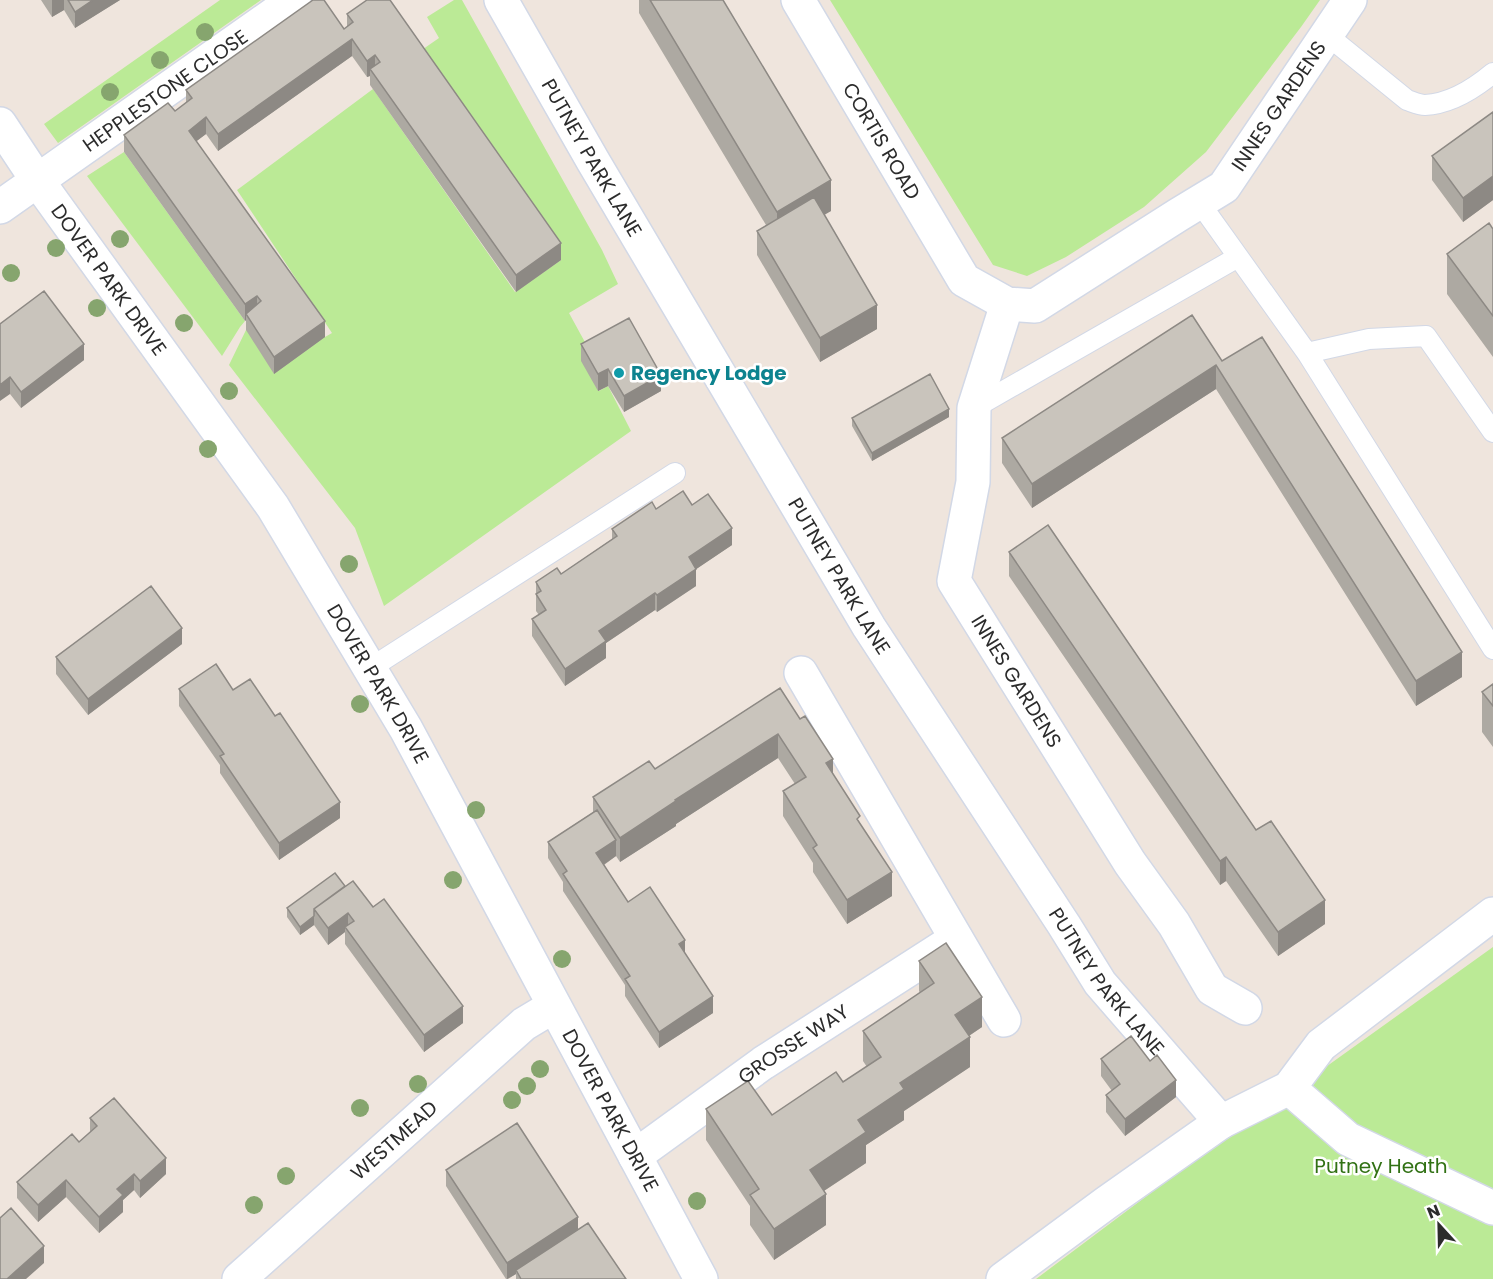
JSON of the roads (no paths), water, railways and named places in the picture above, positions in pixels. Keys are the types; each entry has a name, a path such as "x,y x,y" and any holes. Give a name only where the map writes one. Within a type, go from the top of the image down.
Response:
{"street":[{"name":"HEPPLESTONE CLOSE","path":"0,207 294,0"},
{"name":"PUTNEY PARK LANE","path":"501,0 593,161 869,627 1101,984 1221,1122"},
{"name":"CORTIS ROAD","path":"798,0 964,280"},
{"name":"INNES GARDENS","path":"964,280 1007,304 1035,306 1224,187 1350,0"},
{"name":"DOVER PARK DRIVE","path":"0,124 37,180 273,507 406,729 702,1279"},
{"name":"INNES GARDENS","path":"1007,304 974,408 973,482 954,581 1130,863 1174,924 1212,989 1245,1008"},
{"path":"801,673 1004,1020"},
{"path":"1002,1279 1221,1122 1289,1088 1321,1045 1493,914"},
{"name":"GROSSE WAY","path":"635,1156 763,1063 956,939"},
{"name":"WESTMEAD","path":"239,1279 524,1024 554,1006"},
{"path":"1289,1088 1348,1139 1493,1208"}],"lane":[{"path":"1327,35 1407,100 1423,105 1441,103 1463,94 1493,73"},
{"path":"1199,202 1306,353 1493,649"},
{"path":"974,408 1238,257"},
{"path":"1306,353 1369,339 1426,336 1493,432"},
{"path":"369,669 675,473"}],"place":[{"name":"Regency Lodge","path":"619,373"}],"park label":[{"name":"Putney Heath","path":"1381,1166"}]}
